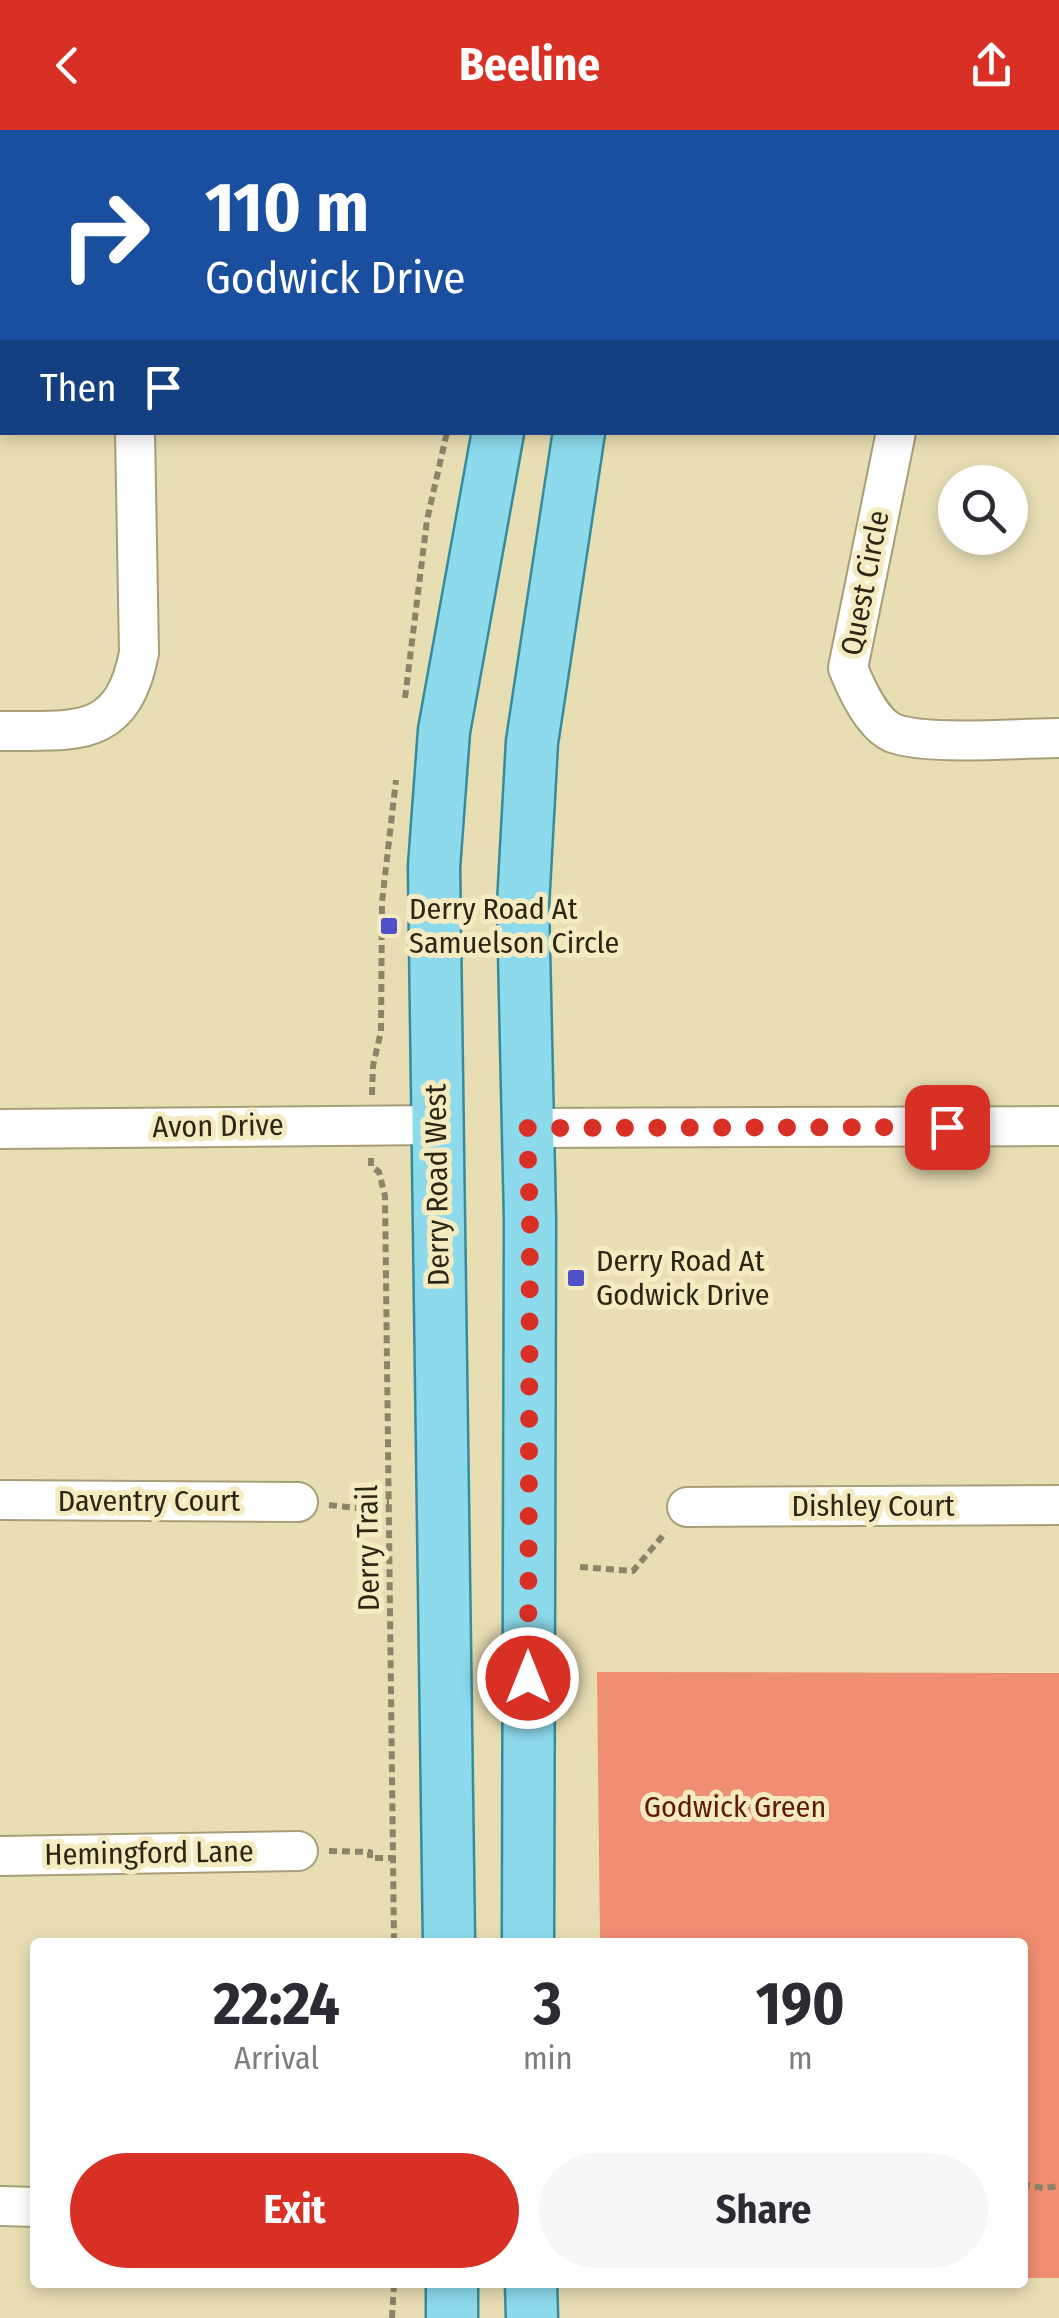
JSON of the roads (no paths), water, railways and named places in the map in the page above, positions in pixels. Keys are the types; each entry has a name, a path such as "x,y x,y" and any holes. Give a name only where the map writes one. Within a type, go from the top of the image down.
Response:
{"main road":[{"name":"Derry Road West","path":"448,1938 434,867 444,731 497,435"},
{"path":"528,1938 530,1219 523,905 532,742 579,435"},
{"path":"452,2288 452,2318"},
{"path":"531,2288 532,2318"}],"street":[{"path":"0,731 63,730 90,725 118,710 133,682 139,653 135,435"},
{"name":"Quest Circle","path":"895,435 848,668 855,685 882,726 892,732 926,739 1059,738"},
{"name":"Avon Drive","path":"0,1128 436,1126"},
{"path":"527,1128 1059,1126"},
{"name":"Daventry Court","path":"0,1500 298,1502"},
{"name":"Dishley Court","path":"687,1507 1059,1505"},
{"name":"Hemingford Lane","path":"0,1856 298,1851"},
{"path":"0,2206 30,2206"}],"place":[{"name":"Derry Road At Samuelson Circle","path":"389,926"},
{"name":"Derry Road At Godwick Drive","path":"576,1278"}],"park label":[{"name":"Godwick Green","path":"735,1807"}]}
